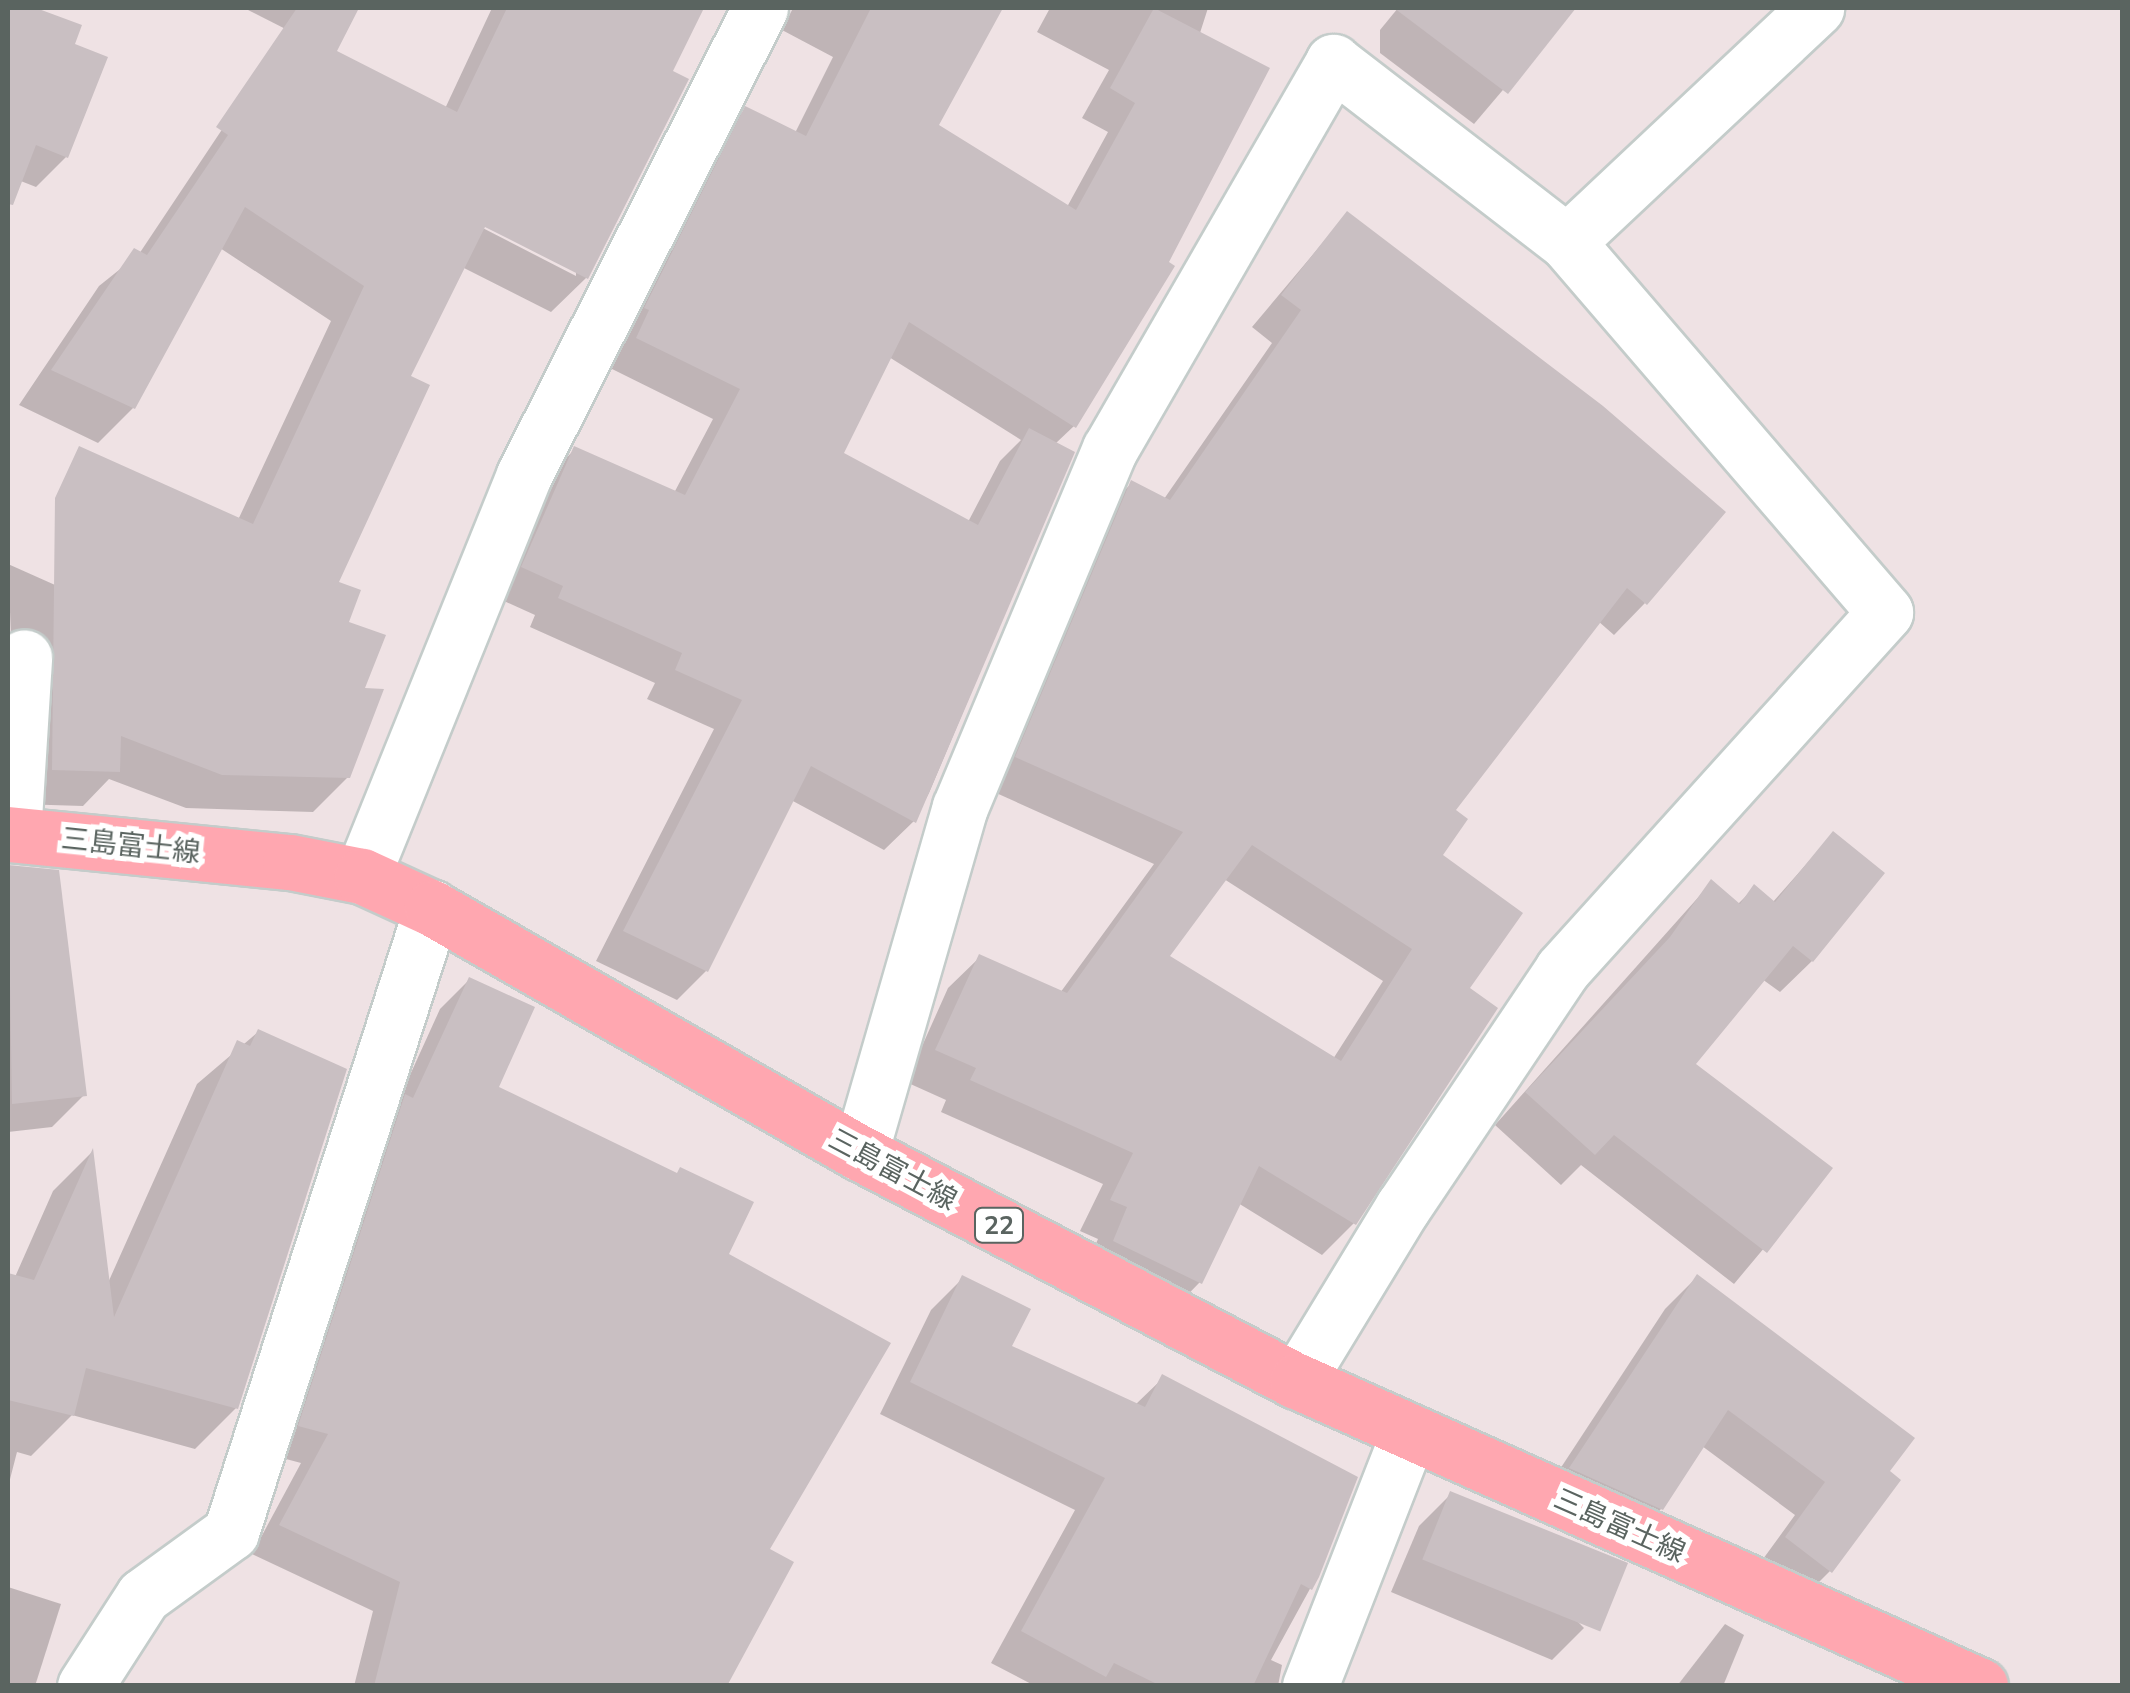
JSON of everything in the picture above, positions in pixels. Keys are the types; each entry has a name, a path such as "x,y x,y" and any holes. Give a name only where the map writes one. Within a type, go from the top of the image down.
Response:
{"main road":[{"name":"三島富士線","path":"10,834 290,862 362,876 432,908 860,1153 1297,1382 1980,1686"}],"street":[{"path":"362,876 524,475 760,8"},
{"path":"1567,242 1816,8"},
{"path":"860,1153 960,807 1110,449 1333,62 1567,242 1885,612 1562,970 1402,1207 1297,1382"},
{"path":"10,834 24,657"},
{"path":"85,1686 143,1596 231,1532 432,908"},
{"path":"1310,1686 1410,1432"}],"building":[{"path":"8,8 36,8 82,25 75,44 108,57 68,158 36,145 13,205 8,204"},
{"path":"297,8 359,8 337,51 457,112 507,8 704,8 673,71 689,79 588,279 485,227 411,376 430,385 339,582 361,590 349,622 386,635 365,688 384,689 350,778 222,775 121,736 120,772 52,770 55,498 79,446 253,524 364,286 245,207 135,409 51,370 134,248 147,255 228,135 216,127"},
{"path":"871,8 1003,8 939,125 1076,210 1135,103 1110,88 1154,8 1270,68 1169,262 1175,266 1076,428 909,322 844,453 978,525 1029,428 1075,452 916,823 811,766 708,972 623,931 742,700 675,670 682,653 558,598 563,586 521,567 574,446 685,495 740,389 636,338 649,310 644,308 745,106 806,136"},
{"path":"1394,8 1576,8 1508,94"},
{"path":"1347,211 1603,406 1726,512 1647,605 1627,588 1456,810 1468,819 1443,855 1523,913 1470,988 1498,1008 1356,1225 1259,1166 1202,1284 1113,1241 1127,1207 1110,1200 1133,1153 970,1080 976,1068 935,1050 979,954 1067,993 1183,832 1015,757 1131,480 1170,500 1301,310 1281,295","holes":["1252,845 1412,949 1341,1061 1170,956"]},
{"path":"1833,831 1885,873 1813,962 1793,946 1696,1064 1833,1168 1767,1253 1614,1135 1595,1155 1525,1092 1670,937 1711,879 1740,904 1754,884 1775,902"},
{"path":"8,865 59,870 87,1096 12,1104"},
{"path":"469,977 535,1007 499,1087 677,1173 680,1167 754,1202 729,1254 891,1343 770,1549 794,1562 727,1686 374,1686 400,1582 279,1525 328,1434 298,1426 405,1094 413,1098"},
{"path":"258,1029 347,1069 238,1409 86,1368 74,1416 8,1400 8,1273 34,1280 93,1148 114,1317 237,1040 250,1046"},
{"path":"1697,1274 1915,1438 1890,1471 1901,1480 1832,1573 1785,1537 1825,1482 1728,1410 1663,1510 1569,1468"},
{"path":"962,1275 1031,1309 1012,1346 1145,1407 1162,1374 1358,1477 1319,1577 1312,1590 1301,1584 1253,1686 1161,1686 1114,1663 1106,1677 1021,1631 1105,1478 910,1382"},
{"path":"1450,1491 1628,1563 1600,1632 1422,1560"}]}
